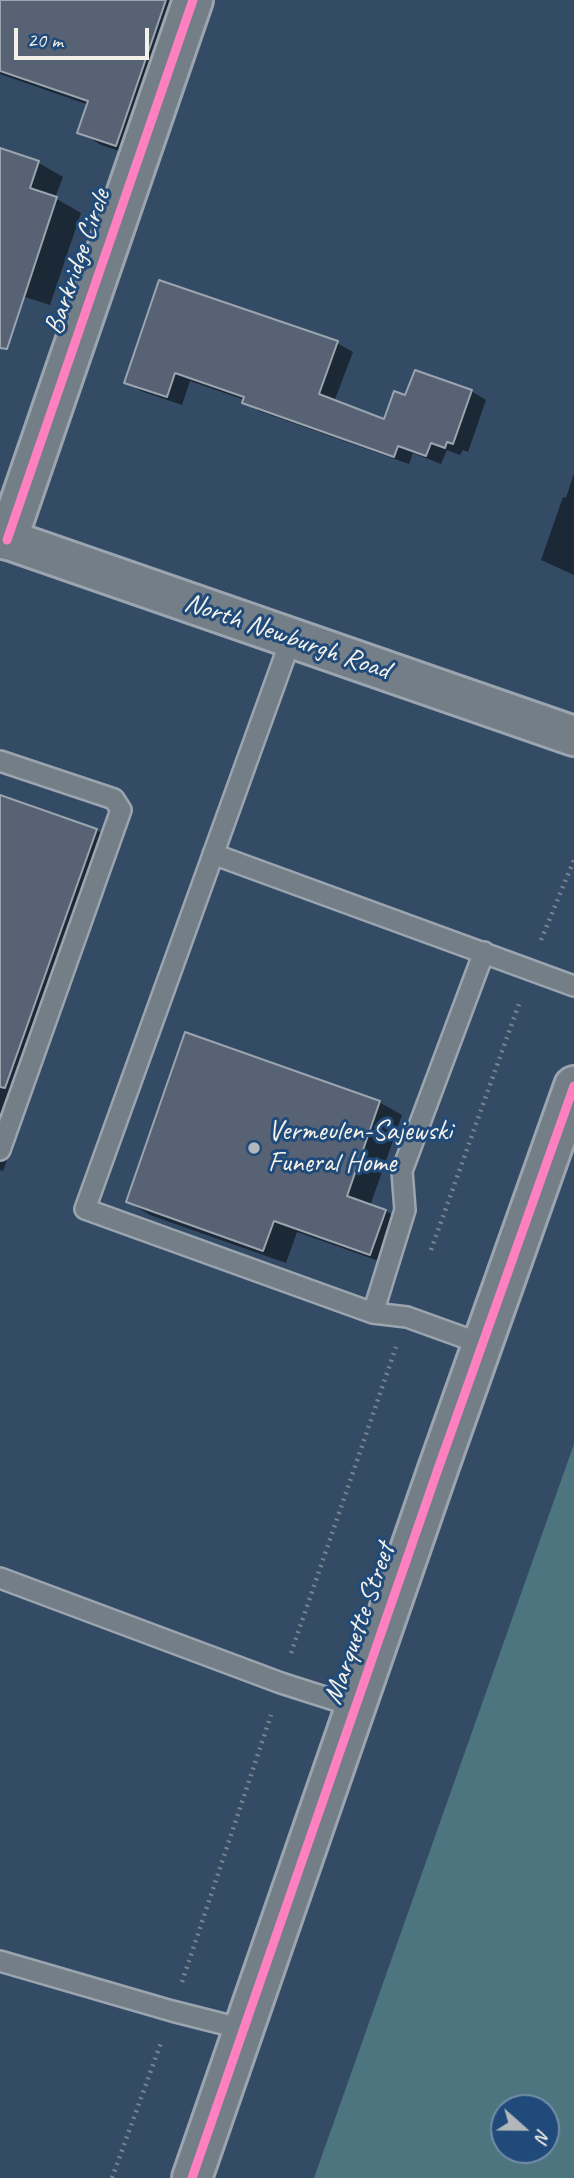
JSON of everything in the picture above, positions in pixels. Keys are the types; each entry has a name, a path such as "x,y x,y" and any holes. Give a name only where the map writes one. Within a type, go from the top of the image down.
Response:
{"street":[{"name":"Barkridge Circle","path":"3,539 193,0"},
{"name":"North Newburgh Road","path":"3,539 574,736"},
{"name":"Marquette Street","path":"192,2178 482,1343 574,1087"}],"lane":[{"path":"291,639 85,1209 373,1313 407,1317 482,1343"},
{"path":"0,761 114,799 121,810 0,1150"},
{"path":"213,854 574,986"},
{"path":"373,1313 405,1210 402,1171 484,952"},
{"path":"0,1578 281,1683 356,1707"},
{"path":"0,1961 243,2029"}],"path":[{"path":"429,1253 530,971 574,860"},
{"path":"112,2178 172,2011 407,1317"}],"green space":[{"path":"574,1444 574,2178 314,2178"}],"building":[{"path":"0,0 166,0 116,146 77,133 88,101 0,71"},
{"path":"0,148 39,161 30,188 57,197 7,349 0,348"},
{"path":"159,280 338,341 319,394 384,419 394,391 405,395 415,370 472,390 453,444 447,442 445,448 431,443 426,456 398,446 394,457 242,403 244,397 175,373 167,397 124,383"},
{"path":"0,795 97,829 5,1088 0,1087"},
{"name":"Vermeulen-Sajewski Funeral Home","path":"185,1032 380,1101 347,1196 386,1210 370,1255 274,1221 263,1251 126,1202"}],"cycle path":[{"path":"7,540 193,0"},
{"path":"192,2178 574,1086"}],"place":[{"name":"Vermeulen-Sajewski Funeral Home","path":"254,1148"}]}
